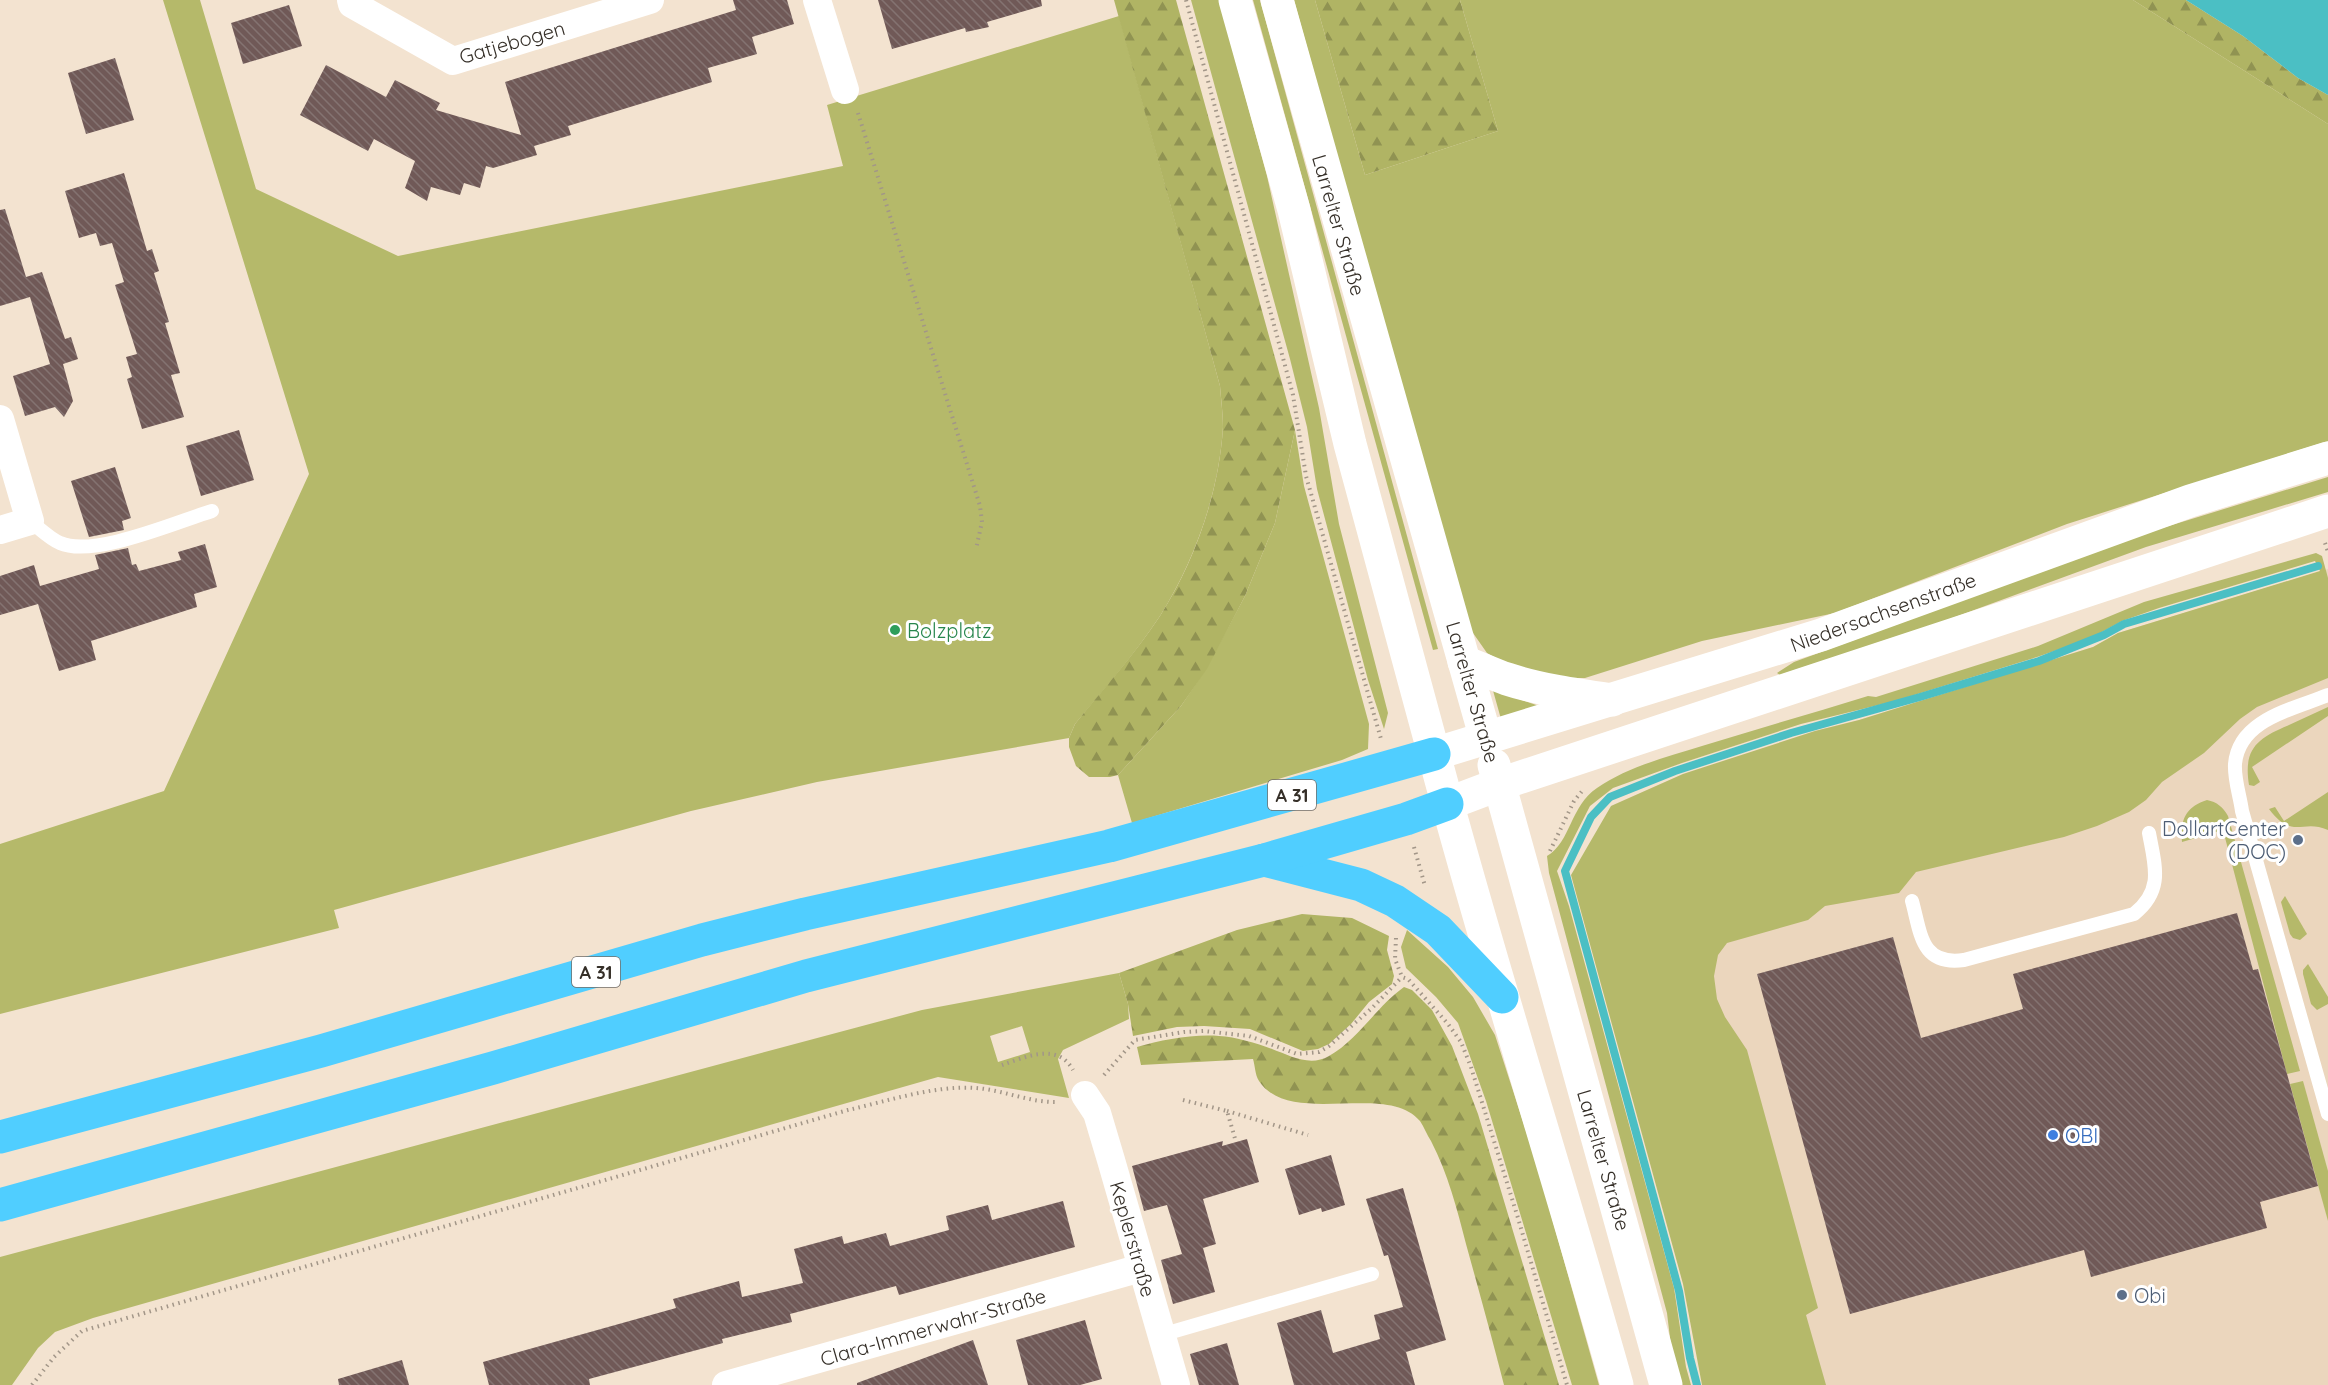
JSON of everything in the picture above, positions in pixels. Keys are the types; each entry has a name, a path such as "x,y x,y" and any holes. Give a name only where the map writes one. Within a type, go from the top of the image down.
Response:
{"highway":[{"name":"A 31","path":"0,1137 309,1054 702,940 805,914 1109,846 1434,754"},
{"path":"0,1205 493,1068 806,976 1264,860 1406,819 1447,804"},
{"path":"1264,860 1361,885 1395,901 1438,930 1502,996"}],"main road":[{"name":"Larrelter Straße","path":"1235,0 1294,210 1350,444 1467,878 1574,1232 1617,1385"},
{"name":"Larrelter Straße","path":"1277,0 1500,784 1666,1385"},
{"name":"Niedersachsenstraße","path":"1434,754 1821,635 2190,501 2328,458"},
{"name":"Niedersachsenstraße","path":"1447,804 1500,784 2327,532"},
{"path":"1464,662 1507,679 1545,689 1612,700"}],"street":[{"name":"Gatjebogen","path":"351,0 352,4 453,61 650,0"},
{"path":"817,0 845,90"},
{"path":"0,419 30,521 0,530"},
{"name":"Keplerstraße","path":"1085,1095 1097,1113 1176,1385"},
{"name":"Clara-Immerwahr-Straße","path":"726,1385 815,1373 1141,1268"}],"lane":[{"path":"30,521 59,543 78,548 104,546 212,511"},
{"path":"2328,695 2267,720 2254,728 2245,737 2238,750 2235,766 2242,811 2328,1114"},
{"path":"1912,901 1926,948 1936,958 1948,962 1964,960 2134,914 2147,904 2154,890 2156,872 2149,833"},
{"path":"1161,1335 1372,1274"}],"path":[{"path":"1186,0 1293,395 1306,476 1380,734"},
{"path":"845,90 856,106 980,506 982,522 976,549"},
{"path":"2314,545 2327,532"},
{"path":"2327,532 2328,552"},
{"path":"1521,861 1544,855 1553,847 1574,801 1588,785"},
{"path":"1414,846 1426,889 1467,878"},
{"path":"1397,934 1394,942 1395,959 1402,977"},
{"path":"32,1385 54,1357 82,1331 848,1110 946,1088 976,1088 1055,1102 1067,1101 1085,1095 1135,1040 1204,1031 1249,1036 1297,1054 1319,1052 1373,1007 1402,977"},
{"path":"1402,977 1408,979 1461,1042 1471,1067 1518,1218 1567,1385"},
{"path":"1002,1065 1034,1054 1057,1054 1068,1060 1085,1095"},
{"path":"1183,1100 1308,1135"},
{"path":"1227,1111 1236,1142"}],"shaded area":[{"path":"2328,569 2328,1385 1721,1385 1611,806 1683,774 1815,731 1859,720 2093,647 2118,633"}],"green space":[{"path":"163,0 200,0 256,189 398,256 843,166 827,105 1119,16 1220,386 1223,417 1221,452 1211,501 1194,549 1173,595 1130,658 1075,724 1069,738 817,782 691,811 334,910 339,928 0,1014 0,844 164,791 309,474"},
{"path":"1114,0 1176,0 1295,430 1275,523 1245,596 1207,669 1181,706 1118,775 1089,777 1076,766 1069,747 1069,738 1075,724 1130,658 1160,616 1184,573 1211,501 1221,452 1223,427 1220,386"},
{"path":"1191,0 1219,0 1267,176 1319,408 1339,524 1388,713 1384,729 1368,680 1317,489 1307,427 1290,359"},
{"path":"1253,0 1260,0 1438,649 1433,650"},
{"path":"1294,0 1315,0 1365,175 1498,131 1460,0 2133,0 2328,124 2328,441 2067,524 1835,613 1702,641 1585,678 1544,678 1512,667 1487,653 1466,623"},
{"path":"1315,0 1460,0 1498,131 1365,175"},
{"path":"2133,0 2186,0 2243,36 2298,78 2328,95 2328,124"},
{"path":"1295,430 1304,486 1369,724 1368,749 1342,760 1132,823 1118,775 1181,706 1206,669 1245,596 1275,523"},
{"path":"2328,477 2328,492 2146,547 1947,620 1780,675 1777,673 1794,662 2146,533"},
{"path":"2316,553 2322,556 2328,578 2328,678 2257,707 2240,719 2204,753 2162,782 2146,800 2129,812 2064,837 1916,872 1899,893 1825,906 1808,920 1727,943 1718,955 1714,976 1717,999 1725,1017 1747,1050 1818,1308 1806,1315 1826,1385 1702,1385 1683,1284 1571,875 1611,806 1683,774 1815,731 1859,720 2093,647 2118,633 2320,571 2315,561 2159,608 2122,621 2089,639 2037,657 1895,701 1801,724 1682,763 1613,788 1590,806 1557,871 1569,906 1674,1288 1686,1367 1691,1385 1677,1385 1667,1313 1549,873 1547,856 1561,842 1581,804 1597,788 1621,774 1648,763 1868,696 1876,697 2038,646 2144,602"},
{"path":"1492,687 1513,697 1539,706 1501,719"},
{"path":"2328,707 2328,716 2252,767 2260,782 2254,786 2249,785 2248,762 2255,746 2261,740"},
{"path":"2328,792 2328,830 2311,826 2291,827 2277,819 2269,809 2275,807 2284,821"},
{"path":"2207,800 2219,805 2228,816 2300,1071 2287,1074 2223,830 2182,842 2183,821 2189,811"},
{"path":"2285,896 2307,934 2300,940 2293,938 2290,934 2281,902"},
{"path":"1302,914 1352,918 1389,936 1387,950 1394,976 1392,984 1369,1002 1351,1024 1329,1044 1318,1049 1303,1051 1250,1029 1204,1026 1177,1027 1133,1036 1128,1004 1119,973 1237,930"},
{"path":"1407,930 1448,967 1473,997 1495,1035 1537,1165 1599,1385 1572,1385 1486,1101 1458,1023 1436,997 1406,968 1401,947"},
{"path":"2308,964 2328,997 2328,1004 2317,1010 2311,1004 2303,974"},
{"path":"1119,973 1128,1004 1129,1019 1063,1050 1058,1059 1069,1098 938,1077 93,1318 55,1332 38,1348 12,1385 0,1385 0,1257 922,1010","holes":["1022,1026 1030,1052 998,1062 990,1036"]},
{"path":"1404,987 1412,990 1432,1010 1452,1046 1478,1114 1559,1385 1504,1385 1452,1192 1437,1153 1420,1121 1405,1110 1385,1104 1315,1104 1273,1095 1259,1081 1253,1059 1141,1065 1137,1047 1198,1036 1232,1038 1300,1059 1315,1061 1322,1059 1340,1049"},
{"path":"2303,1081 2328,1171 2328,1221 2290,1084"}],"water":[{"path":"2186,0 2328,0 2328,95 2298,78 2243,36"}],"building":[{"path":"733,0 787,0 794,24 752,37 757,54 708,68 712,82 568,126 571,135 534,146 537,155 493,168 486,166 480,188 464,183 460,195 431,187 427,201 405,188 415,161 374,139 368,151 300,115 326,65 386,97 395,80 440,103 436,110 521,135 505,82 736,10"},
{"path":"878,0 1041,0 1042,6 987,22 989,27 966,32 965,28 892,49"},
{"path":"289,5 302,46 243,64 231,23"},
{"path":"115,58 134,120 86,134 68,73"},
{"path":"124,173 147,251 152,249 159,271 154,273 169,322 165,323 180,373 171,375 184,417 142,429 127,379 132,377 126,357 137,354 115,285 124,282 112,243 100,246 96,233 79,238 65,191"},
{"path":"5,209 26,277 42,272 65,339 71,337 78,359 63,364 73,401 64,417 55,407 25,416 13,376 50,364 30,297 0,306 0,210"},
{"path":"239,430 254,480 201,496 186,446"},
{"path":"115,467 131,518 122,521 124,530 89,537 71,481"},
{"path":"205,544 217,587 194,594 197,607 91,641 96,660 59,671 38,604 0,615 0,576 34,565 40,586 99,569 95,555 128,548 132,565 136,564 139,571 181,560 178,552"},
{"name":"OBI","path":"2237,913 2253,970 2258,969 2318,1186 2260,1202 2267,1228 2091,1277 2084,1250 1850,1314 1757,974 1893,937 1921,1038 2023,1009 2013,974"},
{"path":"1247,1139 1259,1182 1203,1199 1216,1244 1203,1248 1215,1292 1173,1304 1161,1260 1182,1254 1167,1205 1144,1211 1132,1166 1223,1141 1222,1146"},
{"path":"1331,1155 1345,1205 1322,1212 1321,1208 1299,1215 1285,1169"},
{"path":"1403,1188 1446,1340 1406,1352 1415,1385 1294,1385 1277,1323 1321,1310 1333,1353 1380,1339 1374,1315 1403,1307 1388,1255 1384,1256 1366,1199"},
{"path":"1063,1201 1075,1247 899,1295 896,1286 790,1314 792,1322 722,1339 723,1343 589,1379 590,1385 489,1385 483,1362 676,1308 673,1299 739,1281 742,1297 803,1283 794,1249 842,1236 844,1244 886,1233 890,1246 949,1230 946,1216 988,1205 992,1220"},
{"path":"1085,1320 1102,1379 1080,1385 1028,1385 1016,1340"},
{"path":"973,1340 988,1385 857,1385 857,1383"},
{"path":"1227,1343 1239,1385 1199,1385 1190,1354"},
{"path":"402,1360 409,1385 339,1385 338,1379"}],"waterway":[{"path":"1697,1385 1679,1291 1565,871 1591,817 1610,797 1675,771 1791,733 2039,661 2104,635 2124,624 2318,566"}],"place":[{"name":"Bolzplatz","path":"895,630"},
{"name":"DollartCenter (DOC)","path":"2298,840"},
{"name":"OBI","path":"2053,1135"},
{"name":"Obi","path":"2122,1295"}]}
